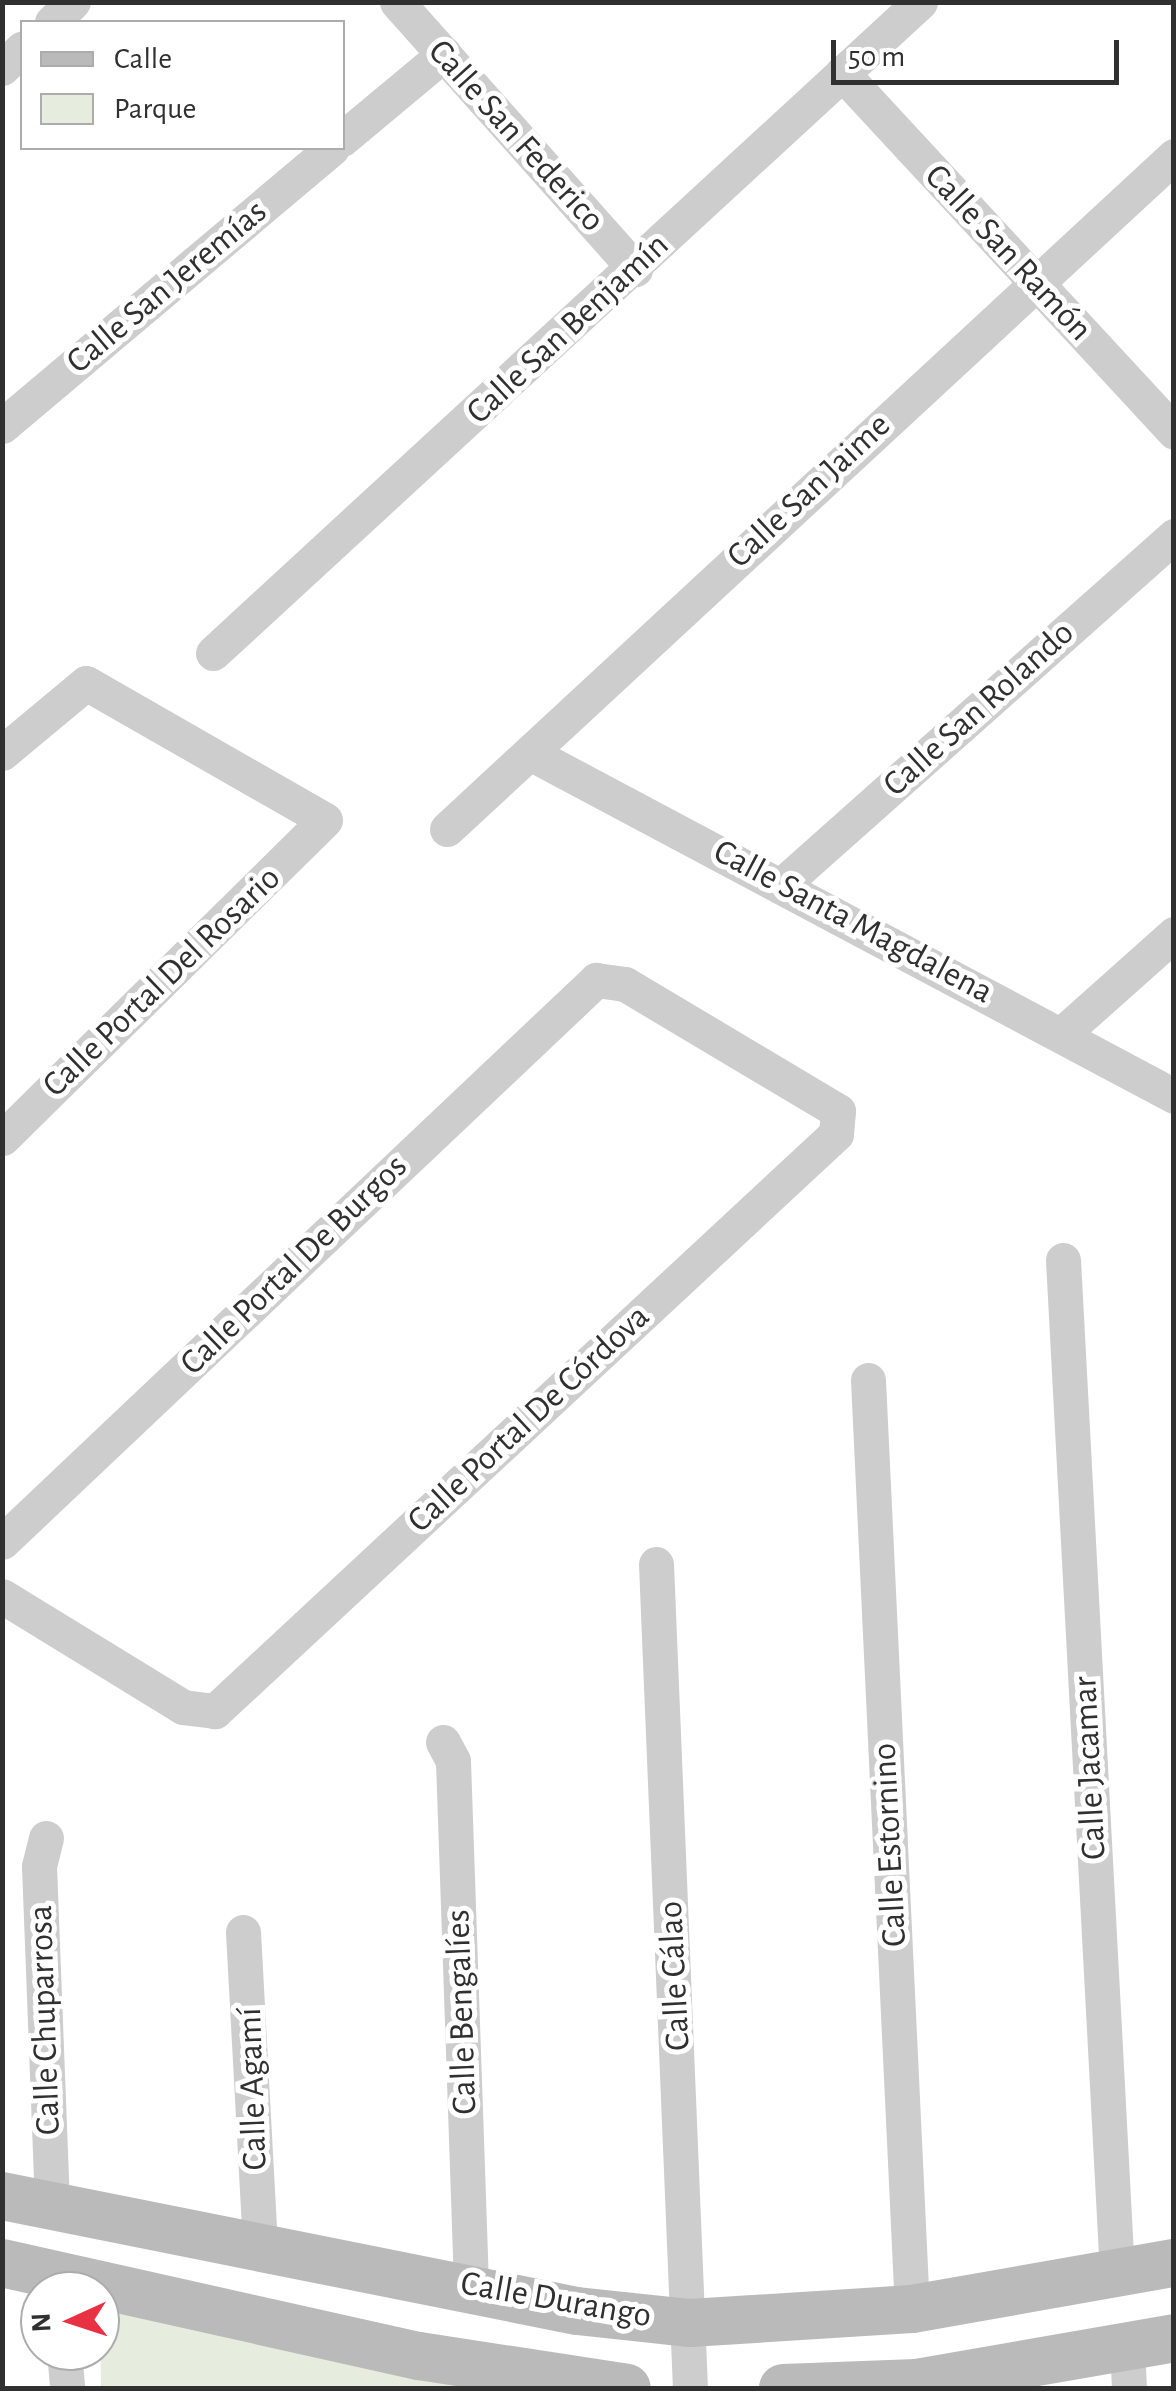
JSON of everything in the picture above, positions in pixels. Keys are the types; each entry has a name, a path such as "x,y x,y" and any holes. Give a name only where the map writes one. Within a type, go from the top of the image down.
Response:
{"main road":[{"name":"Calle Durango","path":"2,2196 471,2284 577,2310 690,2323 912,2310 1174,2263"},
{"path":"2,2263 26,2271"},
{"path":"120,2295 418,2356 627,2388"},
{"path":"783,2388 917,2386 1128,2367 1174,2338"}],"street":[{"path":"54,20 73,2"},
{"name":"Calle San Federico","path":"397,2 634,269"},
{"name":"Calle San Benjamín","path":"213,653 920,2"},
{"path":"345,136 444,54"},
{"name":"Calle San Ramón","path":"842,73 1174,432"},
{"name":"Calle San Jeremías","path":"2,426 330,150"},
{"name":"Calle San Jaime","path":"448,829 1034,281 1174,156"},
{"name":"Calle San Rolando","path":"785,882 1174,536"},
{"name":"Calle Portal Del Rosario","path":"2,753 74,686 98,687 318,811 322,827 2,1138"},
{"name":"Calle Santa Magdalena","path":"530,752 785,882 1174,1096"},
{"path":"1062,1033 1174,934"},
{"name":"Calle Portal De Burgos","path":"2,1542 586,988 624,984 828,1101 838,1111 836,1134"},
{"name":"Calle Portal De Córdova","path":"2,1596 183,1706 215,1712 836,1134"},
{"name":"Calle Jacamar","path":"1063,1260 1118,2274"},
{"name":"Calle Estornino","path":"868,1380 912,2310"},
{"name":"Calle Cálao","path":"656,1564 690,2388"},
{"name":"Calle Bengalíes","path":"444,1742 453,1762 471,2284"},
{"name":"Calle Chuparrosa","path":"46,1838 39,1866 52,2204"},
{"name":"Calle Agamí","path":"243,1932 260,2246"}],"green space":[{"path":"120,2311 506,2388 101,2388 101,2371 120,2371"}]}
